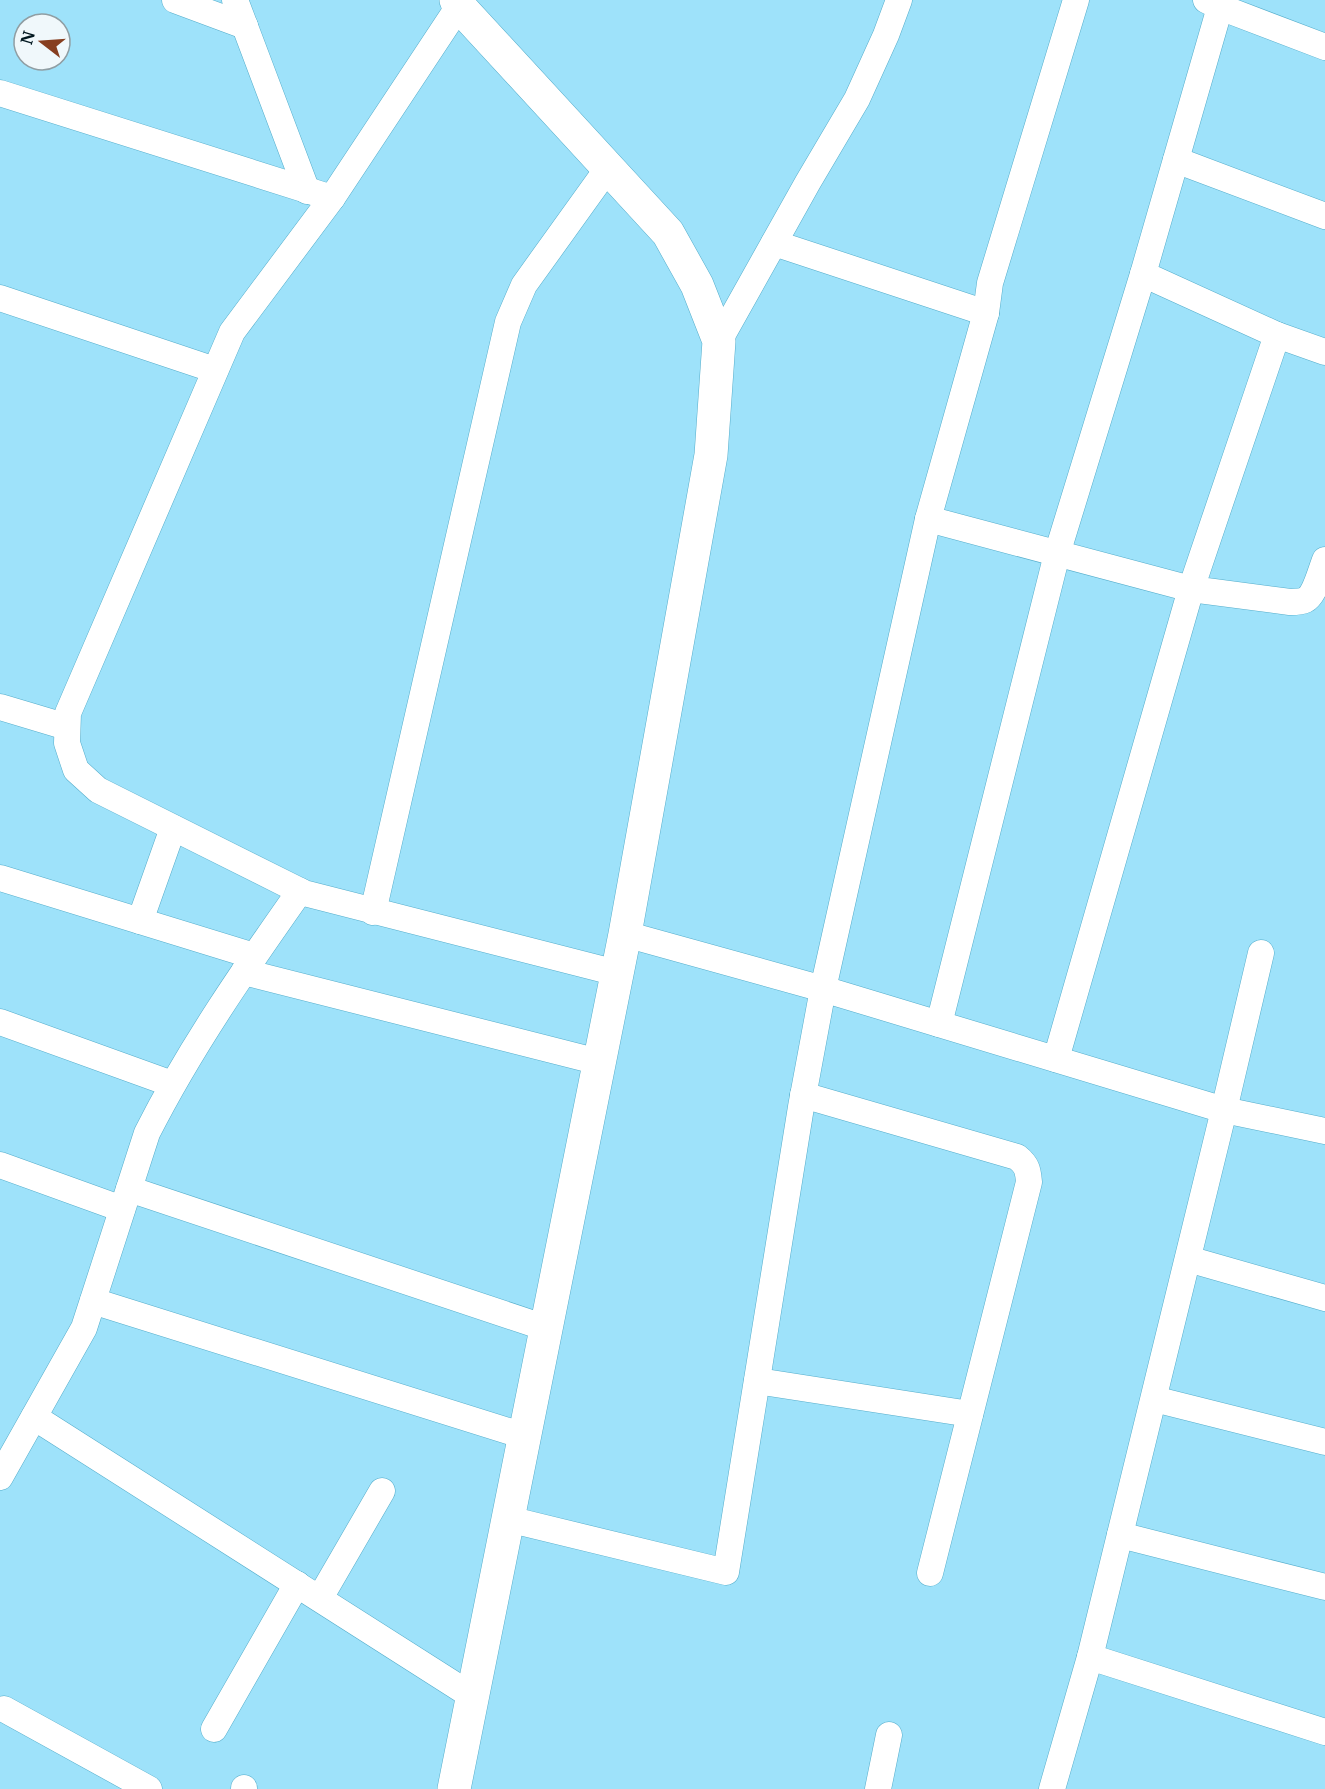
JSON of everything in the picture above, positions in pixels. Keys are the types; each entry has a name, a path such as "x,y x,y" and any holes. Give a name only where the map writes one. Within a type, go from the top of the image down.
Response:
{"street":[{"path":"175,0 245,26"},
{"path":"235,0 307,191"},
{"path":"454,1789 625,934 711,455 719,341 857,99 899,0"},
{"path":"508,1519 726,1572 803,1095 823,989 928,519 986,313 990,283 1076,0"},
{"path":"939,1024 1058,554 1176,160 1216,2 1325,47"},
{"path":"616,973 319,898 300,891 98,790 76,770 67,743 68,713 232,332 332,198 457,3 668,233 697,285 719,341"},
{"path":"0,93 332,198"},
{"path":"1176,160 1325,216"},
{"path":"373,912 508,322 524,285 608,168"},
{"path":"774,243 986,313"},
{"path":"1143,274 1277,335 1325,352"},
{"path":"0,298 215,370"},
{"path":"1056,1059 1191,589 1277,335"},
{"path":"928,519 1191,589 1290,602 1301,602 1308,599 1325,560"},
{"path":"0,707 67,727"},
{"path":"140,921 173,828"},
{"path":"0,878 140,921 249,964 599,1062"},
{"path":"0,1477 84,1328 147,1133 172,1084 249,964 300,891"},
{"path":"625,934 823,989 1224,1110 1325,1131"},
{"path":"1052,1789 1090,1657 1261,953"},
{"path":"0,1022 172,1084"},
{"path":"803,1095 1017,1157 1024,1162 1028,1170 1029,1182 930,1573"},
{"path":"0,1165 126,1199 546,1328"},
{"path":"1188,1259 1325,1298"},
{"path":"93,1301 524,1436"},
{"path":"757,1381 970,1414"},
{"path":"1154,1399 1325,1442"},
{"path":"34,1416 472,1696"},
{"path":"320,1598 382,1491"},
{"path":"1120,1535 1325,1587"},
{"path":"214,1728 297,1584"},
{"path":"1090,1657 1325,1732"},
{"path":"4,1708 149,1789"},
{"path":"878,1789 889,1735"}]}
